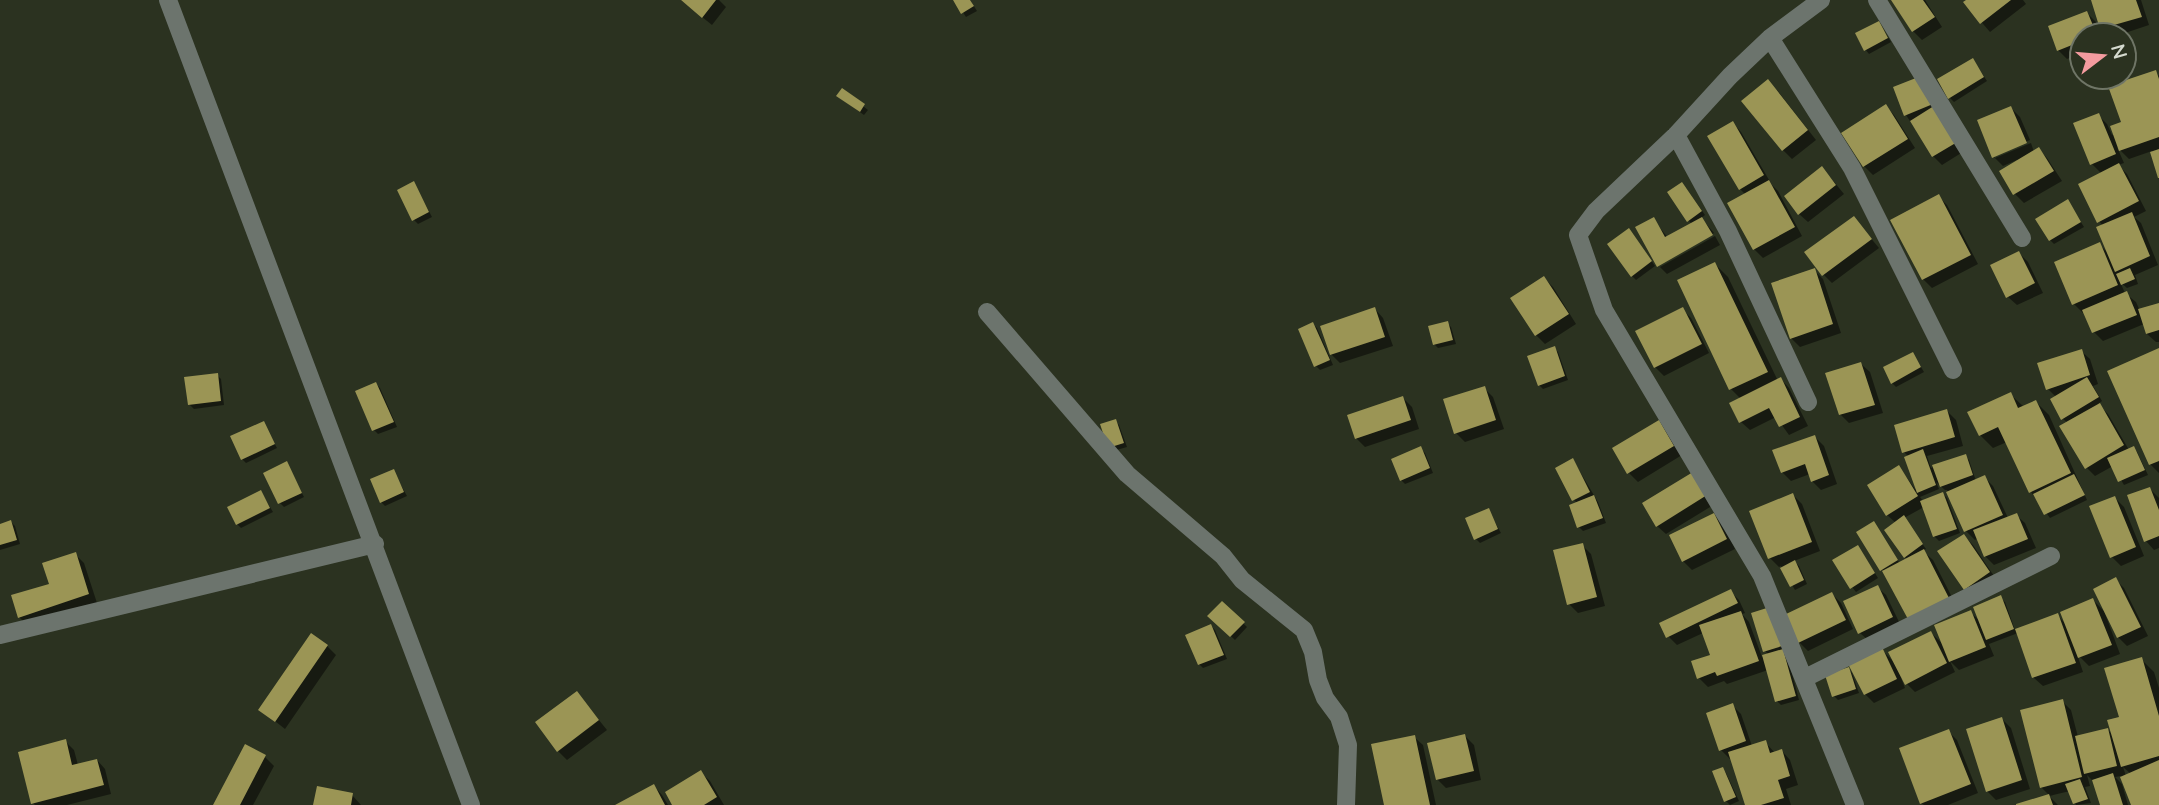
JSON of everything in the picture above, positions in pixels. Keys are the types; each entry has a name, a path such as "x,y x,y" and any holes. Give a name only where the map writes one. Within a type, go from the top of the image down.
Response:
{"street":[{"path":"168,0 471,805"},
{"path":"1821,0 1770,38 1730,76 1676,135 1596,211 1578,235 1604,310 1762,576 1855,805"},
{"path":"1877,0 2022,238"},
{"path":"1770,38 1852,168 1953,370"},
{"path":"1676,135 1728,231 1808,402"},
{"path":"988,312 1127,474 1223,555 1242,580 1304,630 1313,652 1318,680 1325,698 1339,717 1348,745 1346,805"},
{"path":"0,635 375,544"},
{"path":"1805,678 2051,556"}],"building":[{"path":"681,0 716,0 702,18"},
{"path":"953,0 970,0 974,6 961,14"},
{"path":"1891,0 1923,0 1935,17 1912,32"},
{"path":"2011,0 1980,24 1963,2"},
{"path":"2091,0 2136,0 2142,17 2128,21 2098,21"},
{"path":"2087,11 2091,21 2068,21 2068,47 2057,51 2048,26"},
{"path":"1879,21 1888,38 1864,51 1855,33"},
{"path":"1973,58 1984,77 1948,99 1937,79"},
{"path":"2156,70 2159,79 2159,137 2119,151 2110,126 2121,122 2110,91 2138,91 2138,76"},
{"path":"1921,76 1933,104 1904,116 1893,87"},
{"path":"1768,79 1808,130 1782,151 1741,101"},
{"path":"842,88 865,104 860,112 836,96"},
{"path":"1886,104 1908,139 1863,167 1841,133"},
{"path":"1937,104 1959,141 1932,157 1910,121"},
{"path":"2011,106 2027,143 1992,158 1977,120"},
{"path":"2099,113 2116,154 2090,165 2073,123"},
{"path":"1733,121 1764,175 1739,190 1707,136"},
{"path":"2039,147 2054,171 2013,195 1999,171"},
{"path":"2159,149 2159,178 2158,178 2150,152"},
{"path":"2119,163 2139,201 2097,223 2078,184"},
{"path":"1822,166 1836,185 1798,215 1784,196"},
{"path":"1769,180 1795,227 1753,250 1727,203"},
{"path":"414,181 429,212 412,221 397,190"},
{"path":"1682,182 1702,211 1687,222 1667,192"},
{"path":"1939,194 1971,255 1922,280 1890,220"},
{"path":"2068,199 2081,222 2049,241 2035,219"},
{"path":"2132,212 2150,256 2115,272 2096,227"},
{"path":"1854,216 1872,239 1822,276 1804,252"},
{"path":"1654,217 1665,237 1702,217 1713,235 1657,267 1635,227"},
{"path":"1629,228 1652,261 1631,277 1607,244"},
{"path":"2100,242 2118,285 2072,305 2054,262"},
{"path":"2019,251 2035,283 2006,298 1990,265"},
{"path":"1715,262 1768,372 1729,390 1677,280"},
{"path":"1815,268 1833,324 1790,339 1771,283"},
{"path":"2130,268 2135,279 2121,285 2116,274"},
{"path":"1544,276 1569,314 1535,336 1510,298"},
{"path":"2127,291 2137,315 2092,333 2082,310"},
{"path":"2159,303 2159,330 2146,334 2138,309"},
{"path":"1375,307 1385,337 1330,355 1320,326"},
{"path":"1683,307 1702,344 1654,368 1635,331"},
{"path":"1448,321 1453,340 1433,345 1428,326"},
{"path":"1313,322 1330,360 1314,367 1298,329"},
{"path":"1555,346 1565,376 1538,386 1527,356"},
{"path":"2159,348 2159,461 2149,465 2107,371"},
{"path":"2082,349 2090,375 2046,390 2037,363"},
{"path":"1913,352 1921,367 1891,384 1883,367"},
{"path":"1861,362 1875,405 1839,415 1825,373"},
{"path":"218,373 221,401 188,405 184,377"},
{"path":"1781,377 1800,417 1779,427 1769,408 1739,423 1729,403"},
{"path":"2087,377 2099,397 2061,420 2050,399"},
{"path":"376,382 394,422 372,431 355,391"},
{"path":"1485,386 1496,420 1454,434 1443,399"},
{"path":"2011,392 2018,408 2036,400 2071,473 2029,493 1998,427 1979,436 1967,412"},
{"path":"1403,396 1411,420 1355,439 1347,415"},
{"path":"2100,403 2124,445 2085,469 2059,426"},
{"path":"1947,409 1955,437 1902,453 1894,425"},
{"path":"1116,419 1124,443 1108,448 1100,424"},
{"path":"1659,420 1674,446 1627,474 1612,448"},
{"path":"264,421 275,444 241,460 230,436"},
{"path":"1815,435 1829,475 1811,482 1805,464 1781,473 1772,450"},
{"path":"1421,446 1430,468 1400,481 1391,459"},
{"path":"2134,446 2145,470 2118,482 2107,458"},
{"path":"1923,449 1936,485 1917,493 1904,457"},
{"path":"1966,454 1973,475 1940,487 1932,465"},
{"path":"1573,458 1590,492 1572,501 1555,468"},
{"path":"287,461 302,493 278,504 263,473"},
{"path":"1899,465 1918,496 1886,516 1867,485"},
{"path":"394,469 404,492 380,503 370,479"},
{"path":"1693,472 1707,495 1656,527 1642,503"},
{"path":"2074,474 2085,495 2044,515 2033,494"},
{"path":"1985,475 2003,515 1964,532 1946,492"},
{"path":"2150,487 2159,510 2159,536 2144,542 2127,495"},
{"path":"261,490 270,508 236,525 227,507"},
{"path":"1943,492 1957,529 1933,537 1920,501"},
{"path":"1793,493 1812,542 1768,559 1749,511"},
{"path":"1594,495 1603,518 1577,528 1569,505"},
{"path":"2115,496 2136,547 2110,558 2089,506"},
{"path":"1489,508 1498,529 1474,540 1465,518"},
{"path":"1714,513 1727,539 1682,562 1669,535"},
{"path":"2017,513 2028,539 1984,557 1973,530"},
{"path":"1904,515 1923,544 1904,558 1884,530"},
{"path":"11,520 17,540 0,545 0,524"},
{"path":"1874,521 1898,560 1880,571 1856,532"},
{"path":"1964,534 1990,572 1964,590 1937,551"},
{"path":"1583,543 1597,597 1567,605 1553,550"},
{"path":"1858,545 1875,573 1850,589 1832,560"},
{"path":"1924,549 1950,600 1909,621 1882,571"},
{"path":"76,552 89,594 18,618 11,595 49,584 42,563"},
{"path":"1795,560 1804,580 1790,587 1780,568"},
{"path":"2116,577 2141,627 2117,638 2093,589"},
{"path":"1878,585 1893,617 1858,634 1843,601"},
{"path":"1731,589 1738,603 1666,638 1659,623"},
{"path":"1832,592 1846,620 1798,643 1784,615"},
{"path":"2001,595 2014,629 1986,640 1973,607"},
{"path":"2093,598 2112,645 2078,658 2060,612"},
{"path":"1222,601 1245,622 1230,637 1207,616"},
{"path":"1770,607 1782,646 1763,652 1751,613"},
{"path":"1971,610 1986,647 1949,662 1934,625"},
{"path":"1741,611 1759,661 1717,676 1715,672 1697,679 1691,661 1710,655 1699,625"},
{"path":"2058,613 2076,663 2032,678 2015,629"},
{"path":"1211,624 1224,655 1198,665 1185,635"},
{"path":"1931,631 1947,663 1905,685 1888,652"},
{"path":"311,633 328,645 275,722 258,710"},
{"path":"1882,647 1897,679 1864,695 1848,664"},
{"path":"1783,649 1796,696 1775,702 1762,655"},
{"path":"2142,657 2159,716 2159,756 2121,767 2107,720 2119,717 2104,668"},
{"path":"1849,667 1856,689 1832,697 1825,675"},
{"path":"577,691 599,720 557,752 535,722"},
{"path":"2063,699 2082,777 2040,788 2020,710"},
{"path":"1733,703 1746,741 1719,751 1706,713"},
{"path":"2002,717 2022,780 1986,792 1966,729"},
{"path":"2108,728 2117,766 2084,774 2075,736"},
{"path":"1949,729 1971,784 1920,804 1899,748"},
{"path":"1465,734 1474,771 1436,780 1427,743"},
{"path":"1415,735 1430,805 1384,805 1371,744"},
{"path":"66,739 72,765 97,759 104,785 31,804 18,752"},
{"path":"1766,740 1770,753 1782,749 1790,776 1778,780 1784,798 1761,805 1745,805 1728,752"},
{"path":"245,744 266,755 240,805 213,805"},
{"path":"2159,760 2159,805 2131,805 2120,777"},
{"path":"1723,767 1736,797 1724,802 1712,771"},
{"path":"701,770 717,797 704,805 672,805 665,792"},
{"path":"2113,773 2123,805 2100,805 2092,780"},
{"path":"2080,779 2088,799 2073,804 2065,784"},
{"path":"654,784 665,805 615,805"},
{"path":"317,786 353,793 351,805 313,805"},
{"path":"2049,794 2053,805 2016,805 2016,804"}]}
